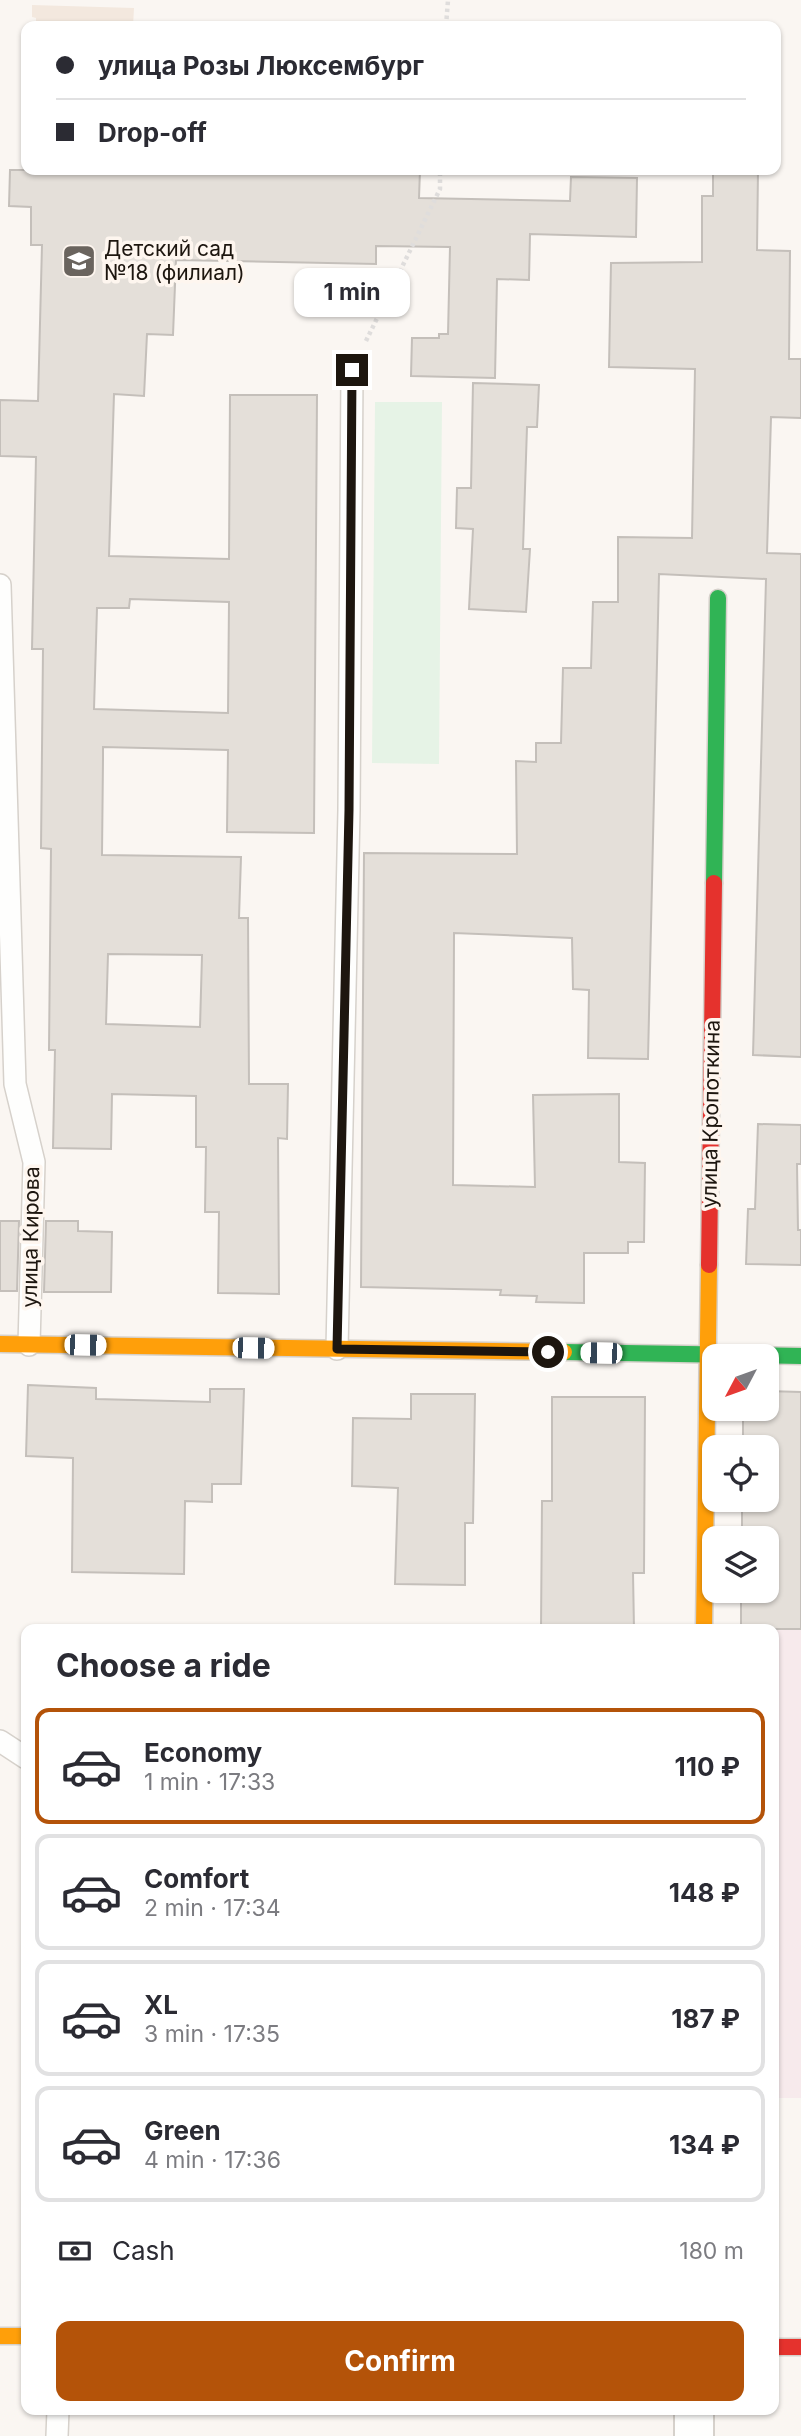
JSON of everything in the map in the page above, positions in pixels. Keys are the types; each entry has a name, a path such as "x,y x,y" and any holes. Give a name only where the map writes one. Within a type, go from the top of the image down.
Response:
{"street":[{"name":"улица Кропоткина","path":"708,1344 718,598"},
{"path":"0,1344 702,1354"},
{"path":"779,1356 801,1356"},
{"name":"улица Кропоткина","path":"704,1624 707,1421"},
{"path":"0,2336 21,2336"},
{"path":"779,2347 801,2347"},
{"path":"694,2415 694,2436"}],"lane":[{"path":"337,1349 349,810 352,370"},
{"name":"улица Кирова","path":"0,585 15,1084 34,1161 29,1345"},
{"path":"0,1741 21,1756"},
{"path":"57,2436 58,2415"}],"path":[{"path":"446,21 448,0"},
{"path":"352,370 440,189 440,175"}],"shaded area":[{"path":"32,5 134,8 133,21 36,21 36,18 32,17"},
{"path":"779,1391 801,1392 801,2098 779,2098 779,1624 741,1624 741,1603 779,1603 779,1526 742,1526 742,1512 779,1512 779,1435 743,1435 743,1421 779,1421"}],"green space":[{"path":"375,402 442,402 439,764 372,763"}],"building":[{"path":"10,170 21,170 21,175 420,175 419,198 570,201 571,177 637,178 636,237 530,234 529,280 497,279 495,378 411,376 412,338 439,338 439,334 448,334 450,247 376,246 376,264 176,260 173,335 147,334 144,396 114,394 109,556 229,559 230,395 317,395 314,833 227,832 228,750 103,747 102,855 241,857 239,918 248,918 249,1084 288,1084 287,1139 278,1138 279,1294 218,1293 219,1212 205,1212 206,1147 196,1147 196,1096 112,1094 111,1149 53,1148 55,1050 49,1050 51,849 41,848 43,649 32,649 36,457 0,456 0,400 38,401 42,245 31,245 31,207 9,206","holes":["130,599 229,602 228,713 94,709 97,608 129,608","108,954 202,955 200,1027 106,1024"]},
{"path":"713,175 758,175 757,250 790,251 789,359 801,359 801,418 771,417 767,553 801,554 801,1057 753,1055 766,579 659,574 648,1059 588,1058 589,990 573,989 572,938 454,933 453,1185 535,1187 533,1095 619,1094 619,1162 645,1163 644,1242 628,1242 628,1253 584,1253 584,1303 536,1302 537,1296 500,1295 501,1290 361,1287 364,853 517,854 516,761 536,762 536,743 561,743 563,668 591,668 593,602 618,602 618,537 692,538 695,369 609,367 611,263 702,262 702,196 713,196"},
{"path":"473,383 539,385 537,427 527,427 523,549 530,549 526,612 469,609 473,529 456,528 457,488 471,488"},
{"path":"758,1124 801,1125 801,1164 797,1164 801,1265 746,1264 748,1209 755,1209"},
{"path":"0,1221 19,1221 17,1291 0,1291"},
{"path":"46,1221 78,1221 78,1231 112,1232 111,1292 44,1292"},
{"path":"28,1385 96,1388 96,1399 210,1402 210,1389 244,1389 241,1484 212,1484 212,1502 185,1501 184,1574 72,1572 73,1458 26,1456"},
{"path":"779,1391 801,1392 801,1629 779,1629 779,1624 741,1624 741,1603 779,1603 779,1526 742,1526 742,1512 779,1512 779,1435 743,1435 743,1421 779,1421"},
{"path":"411,1394 475,1394 473,1523 465,1523 465,1585 395,1584 398,1488 352,1486 353,1418 411,1419"},
{"path":"552,1397 645,1397 644,1573 633,1573 634,1624 541,1624 542,1501 552,1501"}],"traffic: fast":[{"path":"714,883 718,598"},
{"path":"564,1352 801,1356"}],"traffic: slow":[{"path":"704,1624 709,1265"},
{"path":"0,1344 564,1352"},
{"path":"0,2336 21,2336"}],"traffic: jam":[{"path":"709,1265 714,883"},
{"path":"779,2347 801,2347"}],"place":[{"name":"Детский сад №18 (филиал)","path":"79,261"}],"route":[{"path":"352,370 349,810 337,1349 548,1352"}]}
